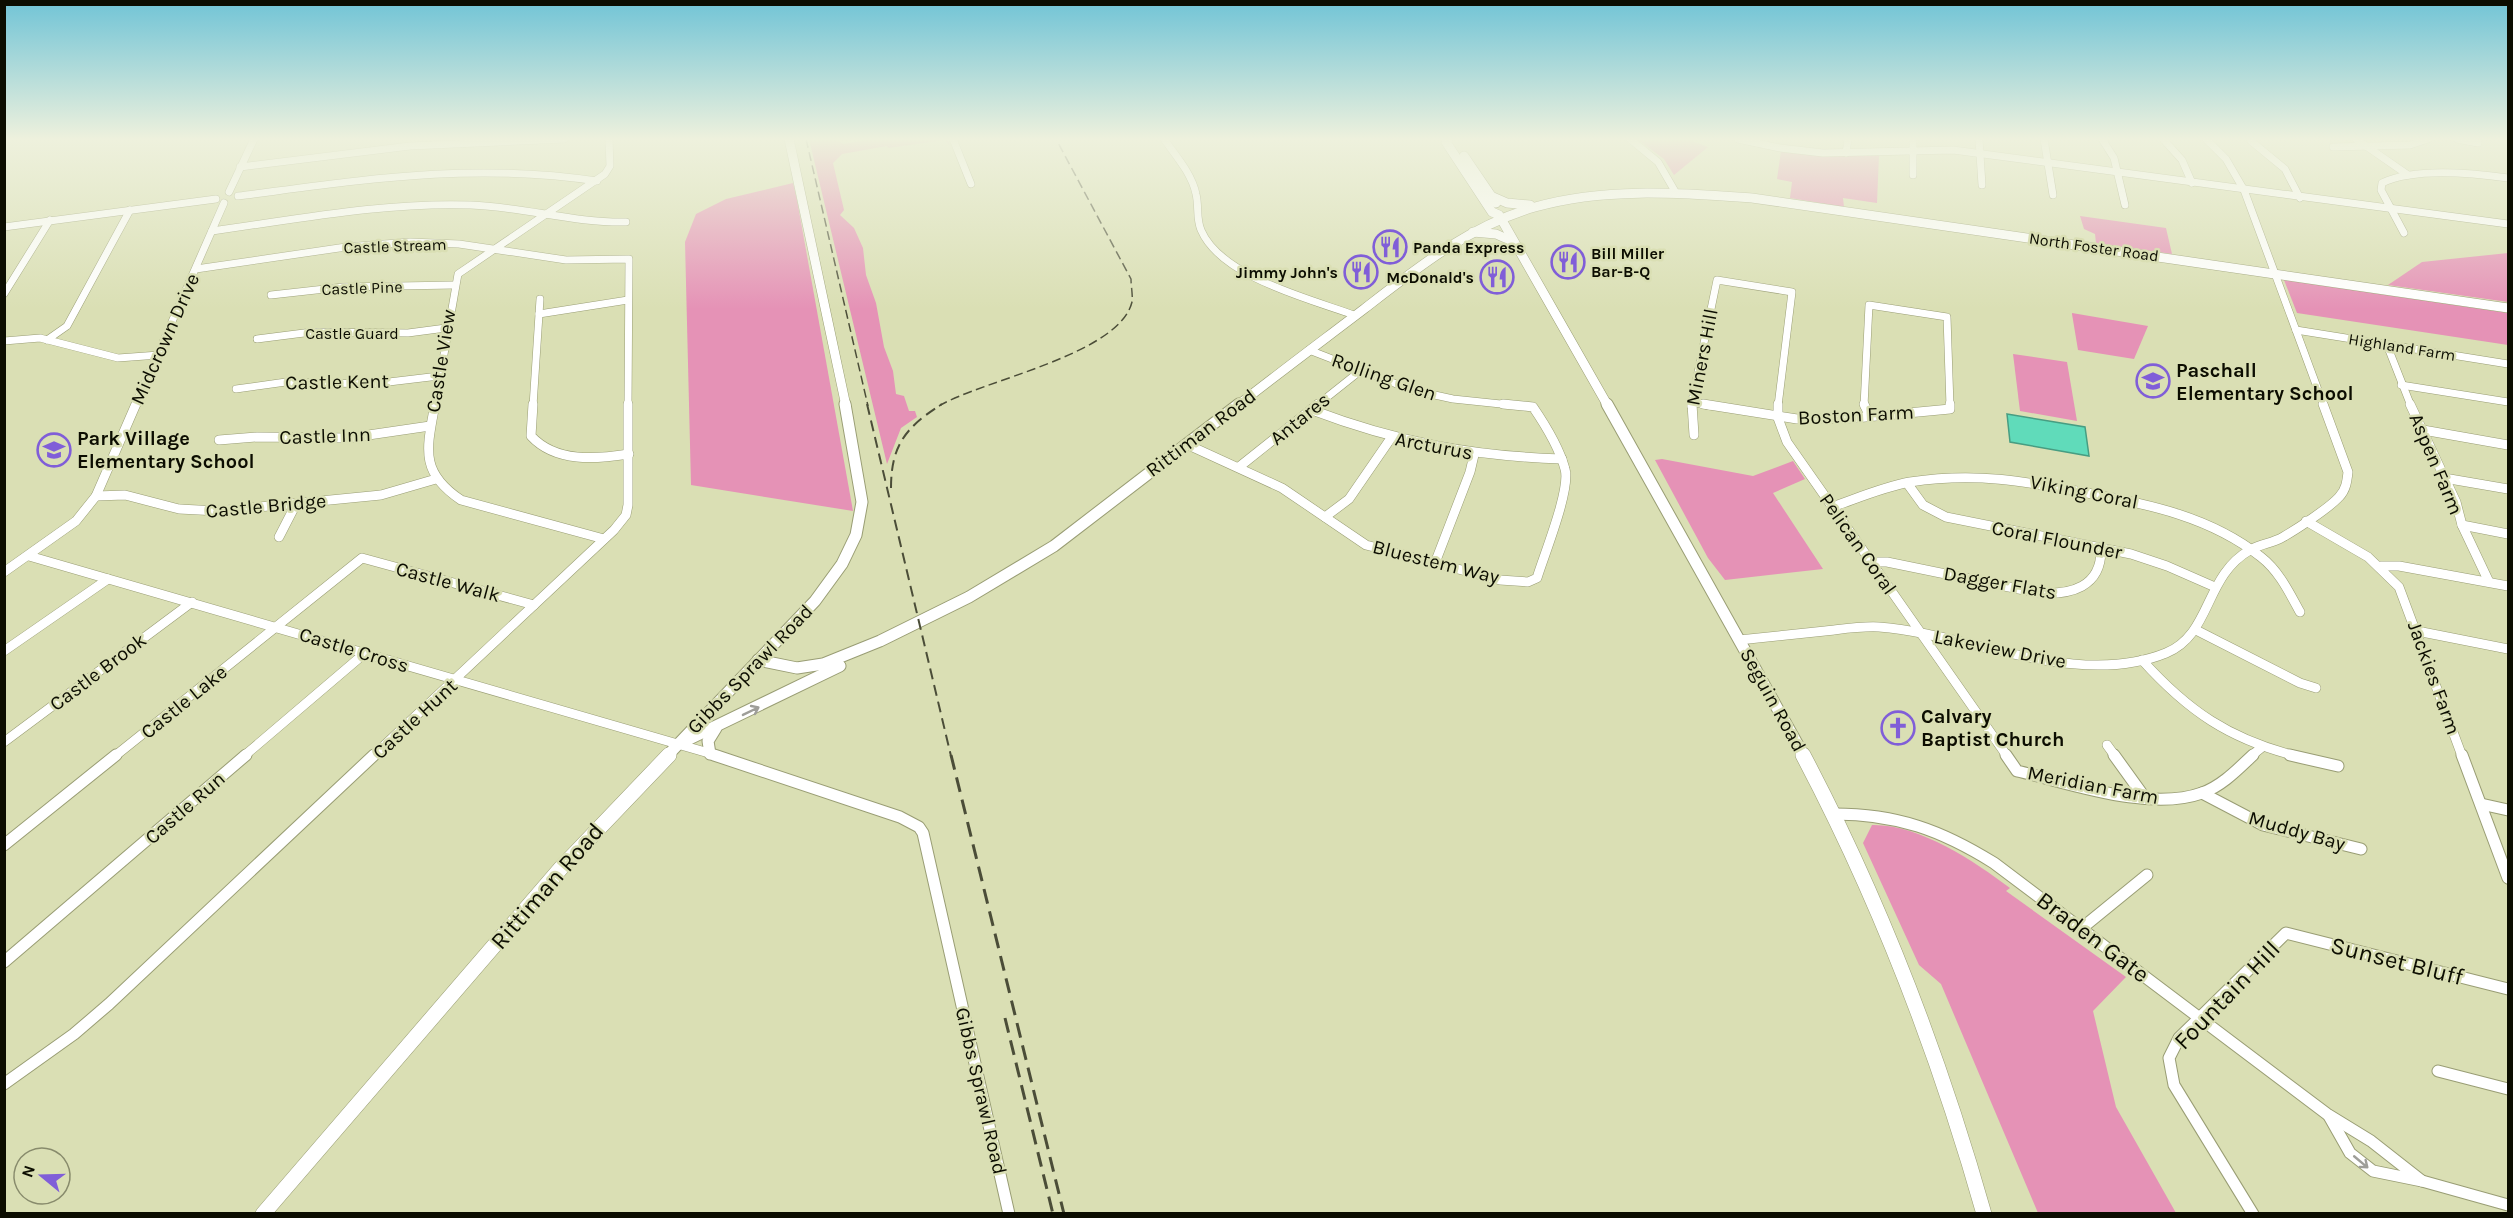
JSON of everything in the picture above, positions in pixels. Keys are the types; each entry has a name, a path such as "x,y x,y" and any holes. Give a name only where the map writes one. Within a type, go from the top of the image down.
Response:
{"main road":[{"name":"Gibbs Sprawl Road","path":"679,743 815,601 835,575 856,535 862,502 850,425 801,196"},
{"name":"Seguin Road","path":"1481,196 1492,212 1500,217 1740,640 1834,814 1868,890 1924,1030 1984,1214"},
{"path":"1491,196 1507,203 1540,206"},
{"name":"Seguin Road","path":"1491,196 1501,211 1500,217"},
{"name":"North Foster Road","path":"1500,217 1540,206 1603,196"},
{"name":"North Foster Road","path":"1713,196 1790,202 2508,308"},
{"name":"Rittiman Road","path":"758,660 789,668 816,667 893,635 997,583 1054,546 1435,254 1500,217"},
{"path":"1472,232 1493,233 1514,242"},
{"name":"Rittiman Road","path":"263,1214 561,868 679,743 716,728 821,676 893,635"},
{"path":"710,754 708,741 716,728"}],"street":[{"name":"Castle View","path":"436,479 427,460 430,426 454,285 461,271 575,196"},
{"path":"1196,196 1199,226 1218,253 1254,276 1354,315"},
{"path":"2123,196 2125,205"},
{"name":"Lakeview Drive","path":"1740,640 1880,627 2063,662 2107,664 2142,660 2173,649 2196,630 2215,587 2228,566 2250,550 2274,542 2339,497 2345,490 2349,477 2246,196"},
{"path":"2285,196 2482,224 2508,224"},
{"path":"2384,196 2404,233"},
{"path":"4,226 216,199"},
{"name":"Midcrown Drive","path":"4,572 76,521 96,496 224,203"},
{"path":"212,231 412,206 480,205 589,220 626,222"},
{"path":"47,340 67,326 130,210"},
{"path":"2473,212 2482,224"},
{"path":"4,294 50,220"},
{"name":"Castle Stream","path":"196,269 388,243 432,242 566,260 629,259"},
{"name":"Castle Hunt","path":"4,1084 74,1034 109,1004 621,523 628,505 629,259"},
{"name":"Pelican Coral","path":"1717,280 1792,292 1778,399 1778,417 1795,454 2017,771"},
{"name":"Miners Hill","path":"1694,435 1692,402 1717,280"},
{"name":"Castle Pine","path":"271,295 351,286 454,285"},
{"path":"540,299 531,436 535,443 570,456 592,459 629,454"},
{"path":"540,314 628,300"},
{"name":"Boston Farm","path":"1692,402 1778,417 1825,419 1869,416 1950,409 1947,317 1869,305 1864,405 1869,416"},
{"name":"Castle Guard","path":"257,339 312,332 408,333 446,328"},
{"name":"Highland Farm","path":"2296,330 2508,364"},
{"path":"4,341 33,338 47,340 118,358 159,355"},
{"name":"Aspen Farm","path":"2387,345 2397,366 2402,385 2456,502 2462,525 2489,582"},
{"name":"Rolling Glen","path":"1309,350 1426,394 1486,404 1533,407 1547,427 1562,459"},
{"name":"Antares","path":"1239,467 1360,370"},
{"name":"Castle Kent","path":"236,389 286,382 372,384 439,376"},
{"path":"2402,385 2508,402"},
{"name":"Arcturus","path":"1312,410 1391,438 1474,455 1562,459"},
{"name":"Castle Inn","path":"219,440 252,436 337,438 380,435 430,426"},
{"path":"2423,430 2508,445"},
{"path":"1325,517 1349,499 1391,438"},
{"name":"Bluestem Way","path":"1186,444 1282,488 1366,545 1500,580 1533,580 1539,574 1565,489 1566,471 1562,459"},
{"path":"1435,563 1470,472 1474,455"},
{"name":"Viking Coral","path":"1832,507 1879,490 1907,483 1978,477 2006,478 2149,504 2205,523 2250,550 2268,564 2284,582 2300,612"},
{"path":"2444,478 2508,489"},
{"path":"436,479 452,494 473,504 604,539"},
{"name":"Castle Bridge","path":"96,496 125,495 179,509 207,512 381,495 436,479"},
{"name":"Coral Flounder","path":"1907,483 1923,504 1946,518 2102,548 2155,561 2215,587"},
{"path":"279,537 296,504"},
{"name":"Jackies Farm","path":"2306,521 2346,541 2381,566 2403,593 2508,878"},
{"path":"2462,525 2508,534"},
{"name":"Dagger Flats","path":"1871,562 1887,562 2038,593 2063,594 2076,592 2087,586 2102,556 2102,548"},
{"name":"Castle Cross","path":"29,556 679,743"},
{"name":"Castle Walk","path":"362,558 534,605"},
{"name":"Castle Lake","path":"4,845 362,558"},
{"path":"2381,566 2399,566 2508,586"},
{"path":"4,651 108,579"},
{"name":"Castle Brook","path":"4,742 192,602"},
{"path":"2196,630 2300,683 2316,688"},
{"path":"2417,631 2508,649"},
{"name":"Castle Run","path":"4,962 365,653"},
{"path":"2142,660 2164,687 2191,710 2223,730 2261,748 2338,766"},
{"name":"Gibbs Sprawl Road","path":"679,743 900,817 919,827 923,833 1009,1214"},
{"path":"2107,745 2145,798"},
{"name":"Meridian Farm","path":"2017,771 2145,798 2173,799 2202,793 2219,783 2261,748"},
{"name":"Muddy Bay","path":"2202,793 2263,825 2361,849"},
{"path":"2481,804 2508,810"},
{"name":"Braden Gate","path":"1834,814 1884,815 1914,823 1951,838 1994,863 2327,1114 2371,1141 2422,1181"},
{"path":"2082,928 2146,875"},
{"name":"Fountain Hill","path":"2253,1214 2185,1106 2169,1070 2169,1058 2172,1047 2179,1038 2286,933"},
{"name":"Sunset Bluff","path":"2286,933 2508,989"},
{"path":"2438,1071 2508,1089"},
{"name":"Braden Gate","path":"2327,1114 2350,1153 2373,1171 2422,1181 2508,1205"}],"shaded area":[{"path":"739,196 796,196 853,511 691,485 685,242 696,214 726,199"},
{"path":"823,196 841,196 844,210 840,215 854,228 863,248 866,275 876,303 884,347 893,371 896,394 904,396 909,411 915,411 917,417 901,428 887,464"},
{"path":"1790,196 1877,196 1877,203 1843,198 1844,207 1790,198"},
{"path":"2080,216 2166,228 2172,254 2096,243 2095,234 2084,229"},
{"path":"2508,253 2508,302 2388,285 2422,262"},
{"path":"2284,280 2508,313 2508,345 2297,313"},
{"path":"2072,313 2148,326 2134,359 2078,350"},
{"path":"2013,354 2067,362 2077,421 2020,411"},
{"path":"1662,459 1753,476 1793,461 1805,479 1773,493 1823,569 1725,580 1708,558 1655,460"},
{"path":"1872,825 1890,826 1927,837 1963,856 2010,888 2006,891 2126,977 2093,1011 2116,1107 2176,1213 2038,1213 1941,984 1919,965 1863,843"}],"water":[{"path":"2007,414 2085,427 2089,456 2010,442"}],"railway":[{"path":"819,196 868,406"},
{"path":"939,406 959,396 1077,351 1102,337 1122,321 1132,302 1131,279 1086,196"},
{"path":"867,404 951,756"},
{"path":"891,488 894,460 903,438 929,412 942,404"},
{"path":"951,755 1064,1214"},
{"path":"1005,1018 1053,1214"}],"place":[{"name":"Panda Express","path":"1390,247"},
{"name":"Bill Miller Bar-B-Q","path":"1568,262"},
{"name":"Jimmy John's","path":"1361,272"},
{"name":"McDonald's","path":"1497,277"},
{"name":"Paschall Elementary School","path":"2153,381"},
{"name":"Park Village Elementary School","path":"54,450"},
{"name":"Calvary Baptist Church","path":"1898,728"}]}
